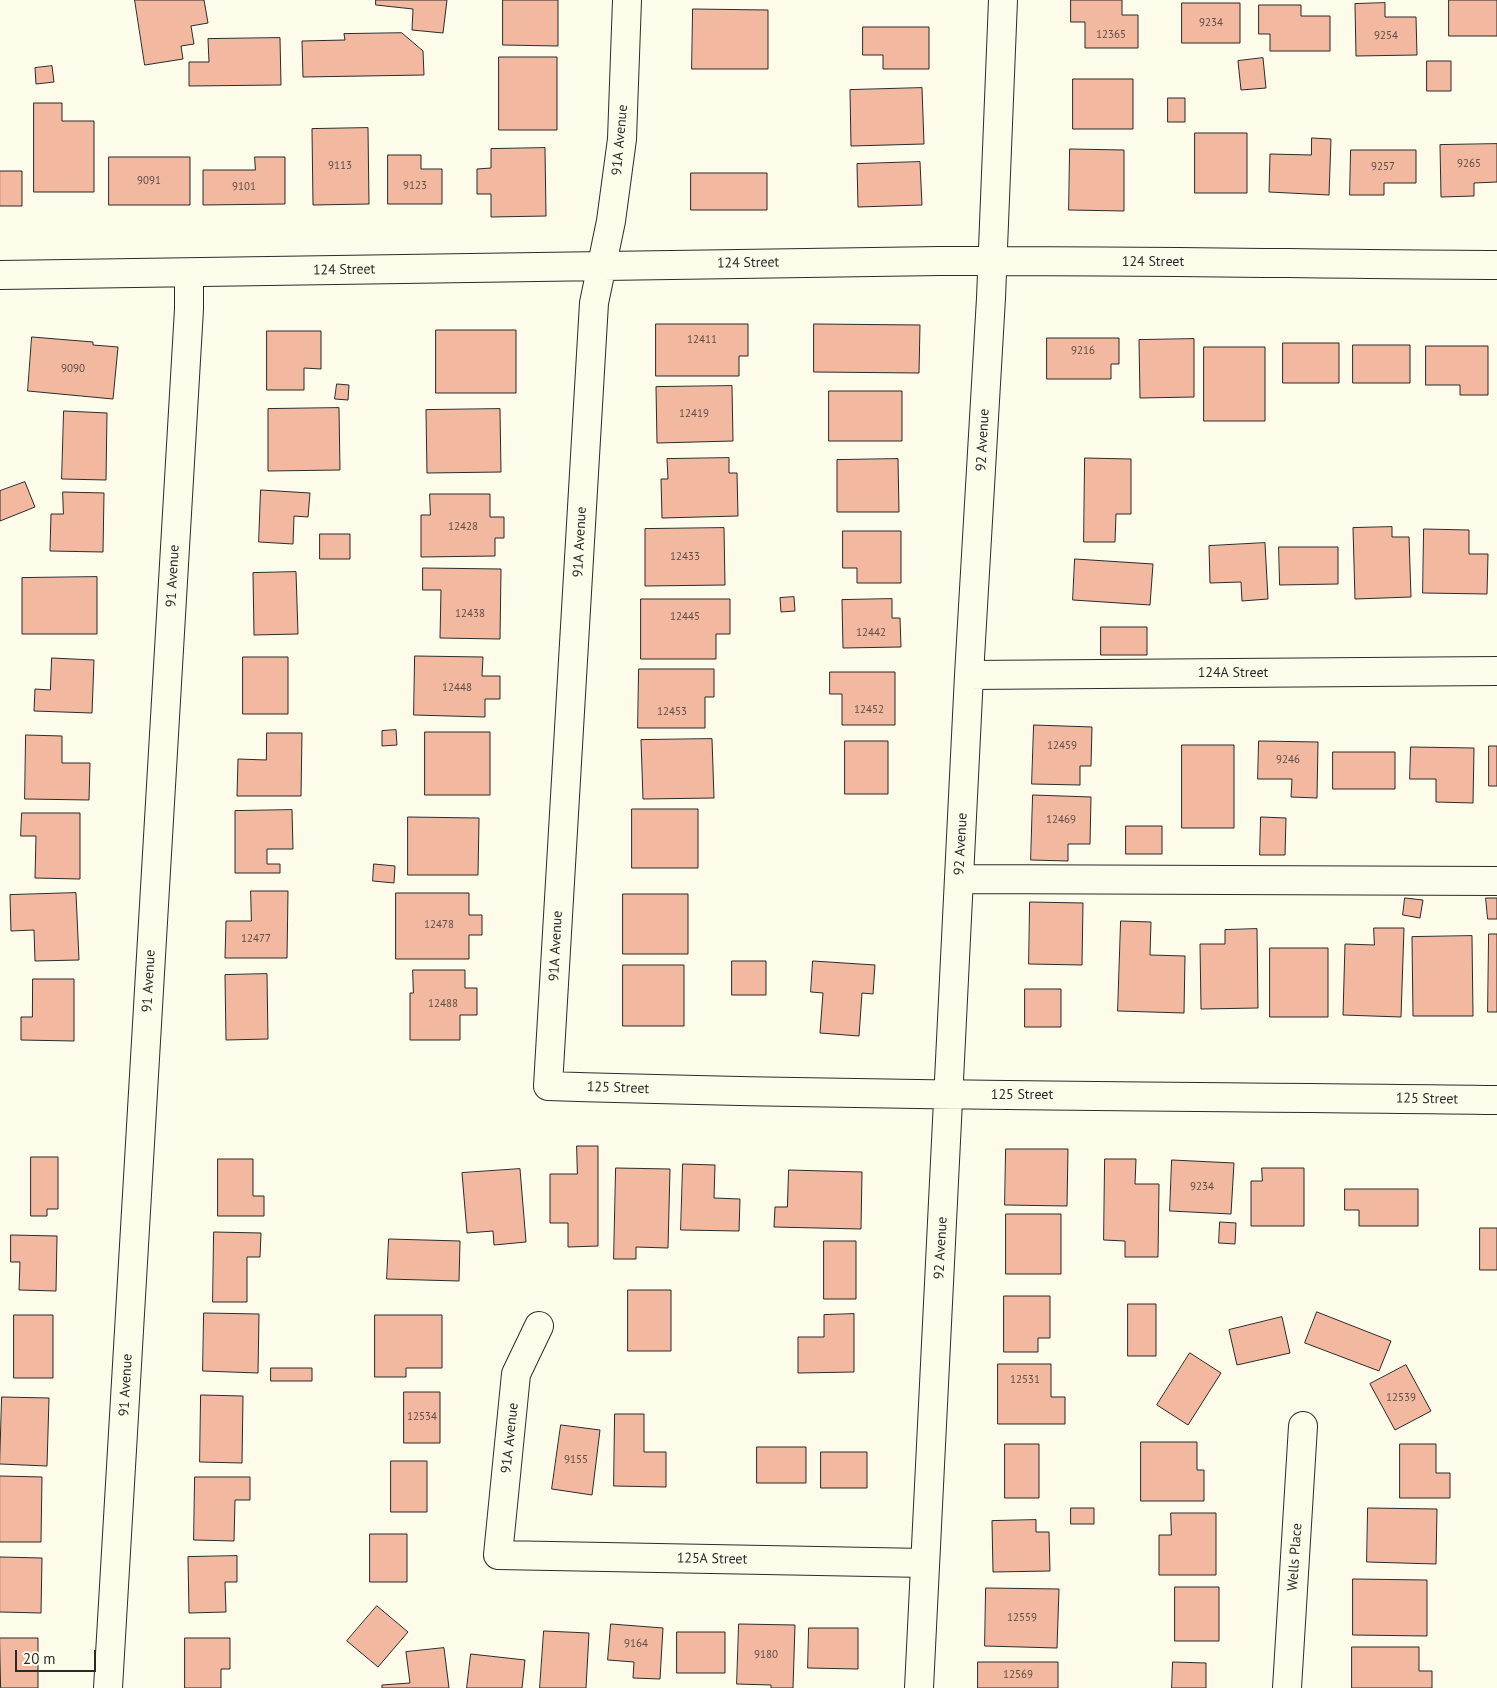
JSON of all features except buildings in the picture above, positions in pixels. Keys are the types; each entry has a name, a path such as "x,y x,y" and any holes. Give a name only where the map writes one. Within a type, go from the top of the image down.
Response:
{"street":[{"name":"91A Avenue","path":"548,1086 594,303 611,221 622,139 627,0"},
{"name":"92 Avenue","path":"919,1688 969,675 993,261 1003,0"},
{"name":"124 Street","path":"0,275 189,274 601,265 993,261 1497,265"},
{"name":"91 Avenue","path":"108,1688 189,309 189,274"},
{"name":"124A Street","path":"969,675 1497,671"},
{"path":"960,879 1497,881"},
{"name":"125 Street","path":"548,1086 675,1090 1497,1100"},
{"name":"91A Avenue","path":"498,1554 516,1374 539,1326"},
{"name":"Wells Place","path":"1287,1688 1303,1426"},
{"name":"125A Street","path":"498,1554 925,1563"}]}
